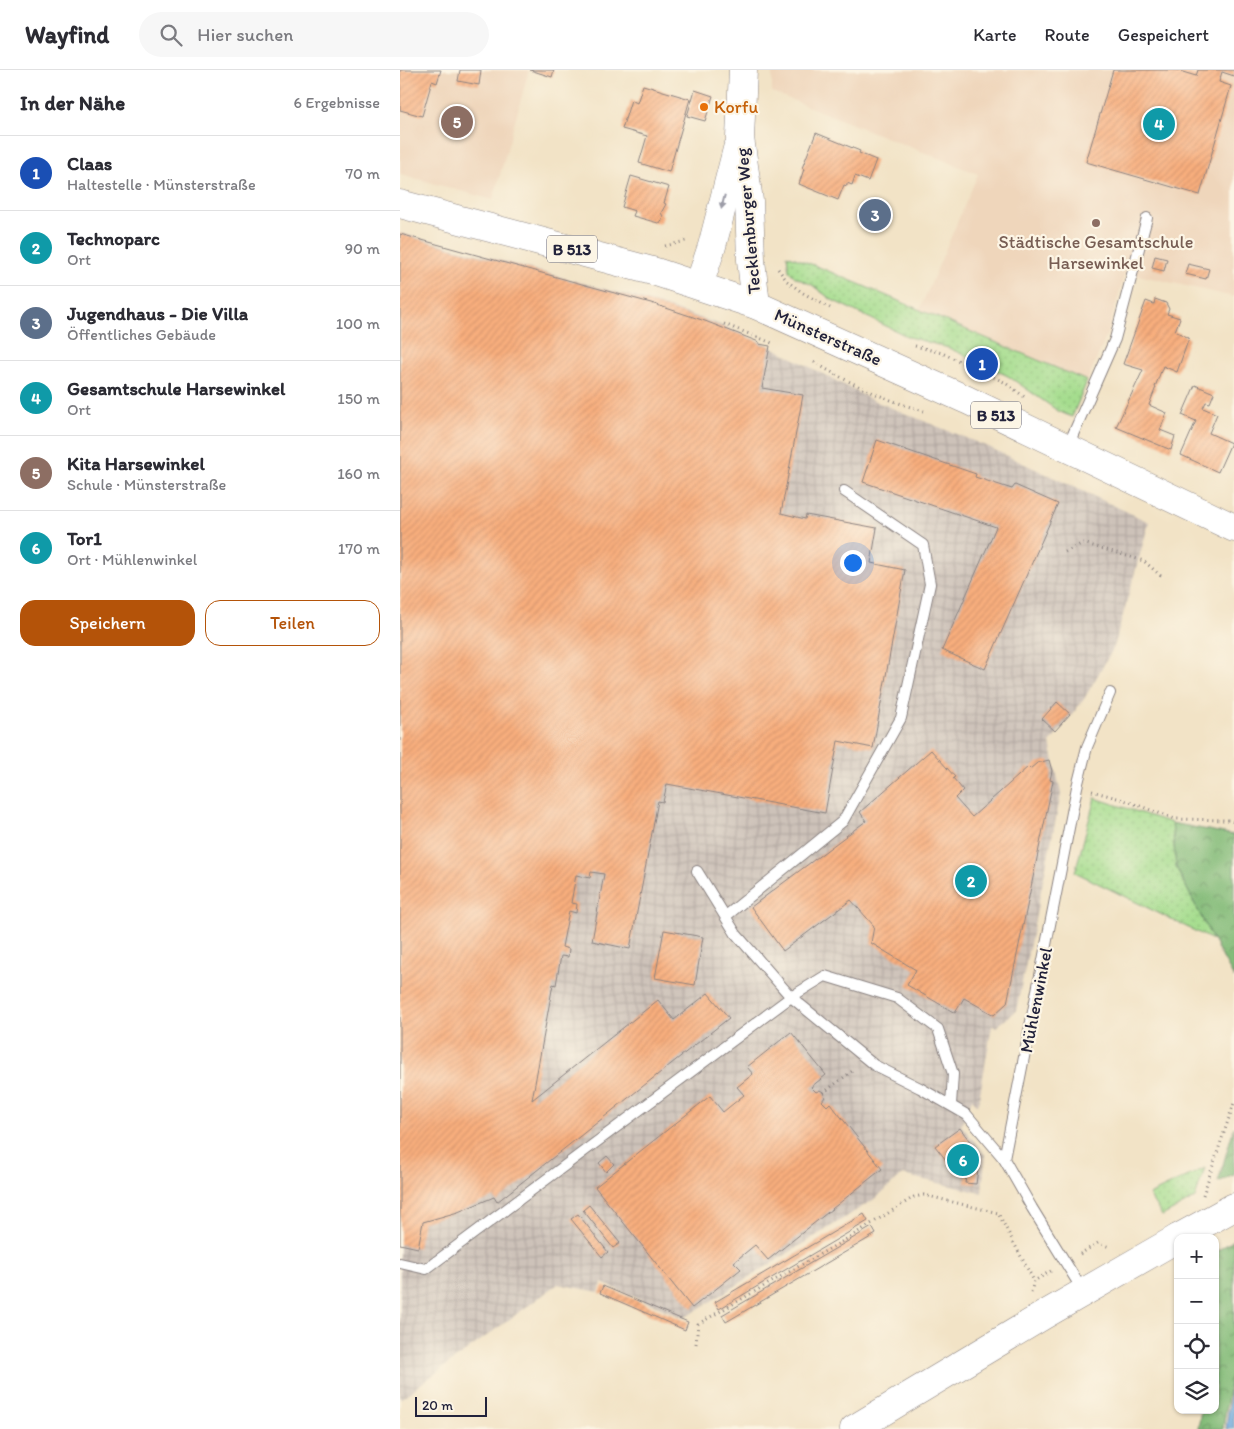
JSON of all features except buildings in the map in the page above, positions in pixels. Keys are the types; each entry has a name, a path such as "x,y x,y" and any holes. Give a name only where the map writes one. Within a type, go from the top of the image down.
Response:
{"main road":[{"name":"Tecklenburger Weg","path":"743,70 740,138 749,201 751,260 756,305"},
{"name":"Tecklenburger Weg","path":"699,285 712,246 740,138"},
{"name":"Münsterstraße","path":"400,204 591,254 699,285 756,305 959,397 1234,528"},
{"path":"1183,1234 1218,1206"},
{"path":"854,1429 1083,1292 1174,1240"}],"lane":[{"path":"1066,449 1115,339 1147,218"},
{"path":"726,916 843,821 901,718 930,584 924,545 844,491"},
{"name":"Mühlenwinkel","path":"1004,1159 1077,786 1087,747 1110,692"},
{"path":"697,871 736,934 791,997 874,1065 920,1088 967,1115 1004,1159 1083,1292"},
{"path":"400,1263 426,1269 791,997 826,976 897,998 938,1029 953,1074 951,1105"}],"path":[{"path":"715,320 775,344"},
{"path":"809,359 845,380 874,393 904,406 932,413"},
{"path":"1065,552 1083,542 1144,561 1162,577"},
{"path":"1077,786 1124,800 1174,819 1229,820 1234,822"},
{"path":"824,1093 867,1059"},
{"path":"1218,1206 1234,1104"},
{"path":"696,1344 698,1324 914,1197 924,1195 998,1214 1034,1281"}],"shaded area":[{"path":"400,70 529,70 493,200 400,174"},
{"name":"Städtische Gesamtschule Harsewinkel","path":"772,70 1234,70 1234,297 1125,272 1109,330 1087,381 919,311 978,174 772,92"},
{"path":"400,233 638,298 713,322 770,346 872,400 988,447 1149,522 1114,647 1084,699 1050,743 1061,794 1016,1011 996,1027 992,1026 978,1105 972,1099 961,1125 985,1155 982,1193 903,1175 873,1200 684,1318 602,1283 599,1292 558,1284 400,1399"}],"green space":[{"path":"787,255 1087,381 1072,417 1058,411 1008,376 949,348 909,337 832,300 812,285 795,277 789,271"},
{"path":"1095,798 1172,823 1176,867 1213,940 1075,872"},
{"path":"1172,823 1234,835 1234,978 1176,867"},
{"path":"1234,1127 1234,1175 1218,1182"},
{"path":"1205,1168 1195,1198 1162,1216 1149,1195"},
{"path":"1234,1240 1234,1356 1223,1429 1198,1429 1200,1414 1219,1414 1219,1249"}],"water":[{"path":"1234,1357 1234,1429 1226,1429"}],"place":[{"name":"Korfu","path":"704,107"},
{"name":"Kita Harsewinkel","path":"457,122"},
{"name":"Gesamtschule Harsewinkel","path":"1159,124"},
{"name":"Jugendhaus - Die Villa","path":"875,215"},
{"name":"Städtische Gesamtschule Harsewinkel","path":"1096,223"},
{"name":"Claas","path":"982,364"},
{"name":"Technoparc","path":"971,881"},
{"name":"Tor1","path":"963,1160"}]}
